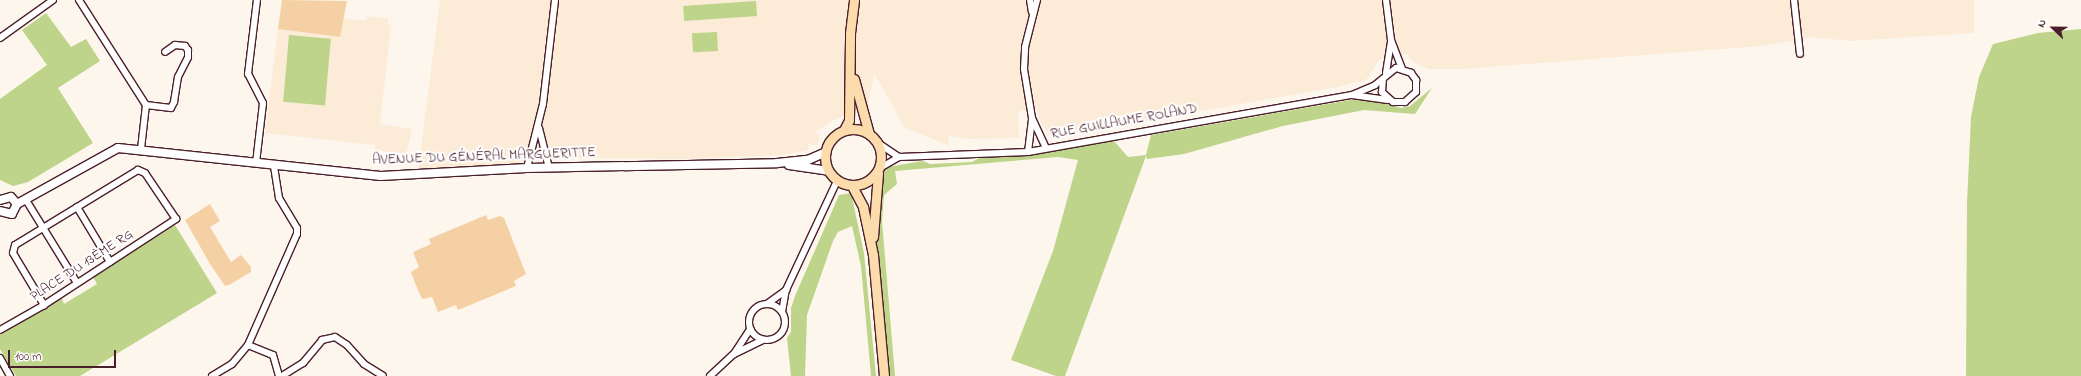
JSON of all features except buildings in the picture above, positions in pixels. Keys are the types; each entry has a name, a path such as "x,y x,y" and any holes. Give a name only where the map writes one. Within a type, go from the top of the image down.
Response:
{"main road":[{"path":"854,0 850,33 851,66 849,120 844,130 832,139 826,152 828,171 837,181 852,186 865,183 879,170"},
{"path":"851,66 869,134"},
{"path":"844,130 860,130 869,134 878,143 882,159 874,196 873,255 884,376"},
{"path":"852,186 863,207 873,255"}],"street":[{"path":"0,38 53,0"},
{"path":"79,0 116,55 146,105 141,149"},
{"path":"256,163 263,104 248,74 257,0"},
{"path":"527,168 538,125 555,0"},
{"path":"1030,0 1032,12"},
{"path":"1037,0 1032,12 1024,69 1032,118 1046,148"},
{"path":"1386,0 1391,40 1402,68 1414,76 1416,92 1405,102 1388,100 1382,92 1391,40"},
{"path":"1794,0 1800,54"},
{"path":"146,105 171,108 174,102 178,77 188,57 188,50 185,46 175,45 165,52"},
{"path":"1384,77 1402,68"},
{"name":"RUE GUILLAUME ROLAND","path":"1352,95 1384,77"},
{"name":"RUE GUILLAUME ROLAND","path":"899,157 1028,152 1352,95 1388,100"},
{"path":"1028,152 1032,118"},
{"path":"538,125 540,144 549,168"},
{"path":"878,143 899,157 879,170"},
{"name":"AVENUE DU GÉNÉRAL MARGUERITTE","path":"0,211 12,214 17,204 107,152 118,148 141,149 274,166 381,176 527,168 777,162 808,160 826,152"},
{"name":"AVENUE DU GÉNÉRAL MARGUERITTE","path":"777,162 828,171"},
{"path":"212,376 232,364 248,345 298,234 297,228 279,198 274,166"},
{"name":"PLACE DU 13ÈME RG","path":"0,330 44,305 176,219 145,173 138,170 77,207"},
{"path":"734,354 763,340 780,335 785,324 782,312 786,290 837,181"},
{"path":"1,198 11,197 17,204"},
{"path":"26,200 77,283"},
{"path":"44,305 14,253 15,245 77,207 110,262"},
{"path":"710,376 734,354 750,329 751,312 767,304 786,290"},
{"path":"767,304 782,312"},
{"path":"750,329 763,340"},
{"path":"248,345 273,355 281,376 303,363 322,340 336,337 347,345 364,364 383,376"},
{"path":"0,358 10,376"}],"shaded area":[{"path":"440,0 1974,0 1974,33 1850,41 1812,37 1761,46 1462,69 1428,69 1413,62 1407,54 1379,60 1366,80 1337,87 1066,135 1049,134 1040,121 1037,109 1022,110 1018,112 1019,138 969,139 949,136 948,145 905,128 874,73 868,106 833,120 813,134 820,134 818,145 808,144 808,150 784,155 681,159 569,158 418,171"},
{"path":"367,16 388,19 388,25 391,26 380,124 412,129 406,154 375,150 376,145 265,133 278,29 339,37 342,18 367,21"}],"green space":[{"path":"756,1 757,16 684,21 683,6"},
{"path":"46,13 71,47 86,39 100,61 58,88 93,143 28,182 13,186 0,180 0,99 47,65 22,30"},
{"path":"2081,29 2081,376 1966,376 1967,203 1971,117 1979,77 1993,44 2038,33"},
{"path":"717,32 718,51 693,52 692,33"},
{"path":"289,35 331,39 325,105 283,102"},
{"path":"1432,88 1415,114 1364,110 1283,126 1184,154 1147,159 1146,156 1065,376 1056,376 1011,360 1053,251 1078,160 1058,157 895,171 897,184 884,195 882,221 895,376 889,376 876,241 878,177 887,167 923,161 930,164 972,162 979,158 1026,155 1114,141 1128,157 1146,155 1151,135 1356,99 1377,99 1401,108 1410,106"},
{"path":"851,193 864,253 876,376 871,376 861,266 852,226 838,232 833,241 807,315 805,376 791,376 787,338 791,332 791,308 839,195"},
{"path":"175,225 217,293 80,376 16,376 0,349 0,335 61,297 64,304 97,284 93,277"}]}
